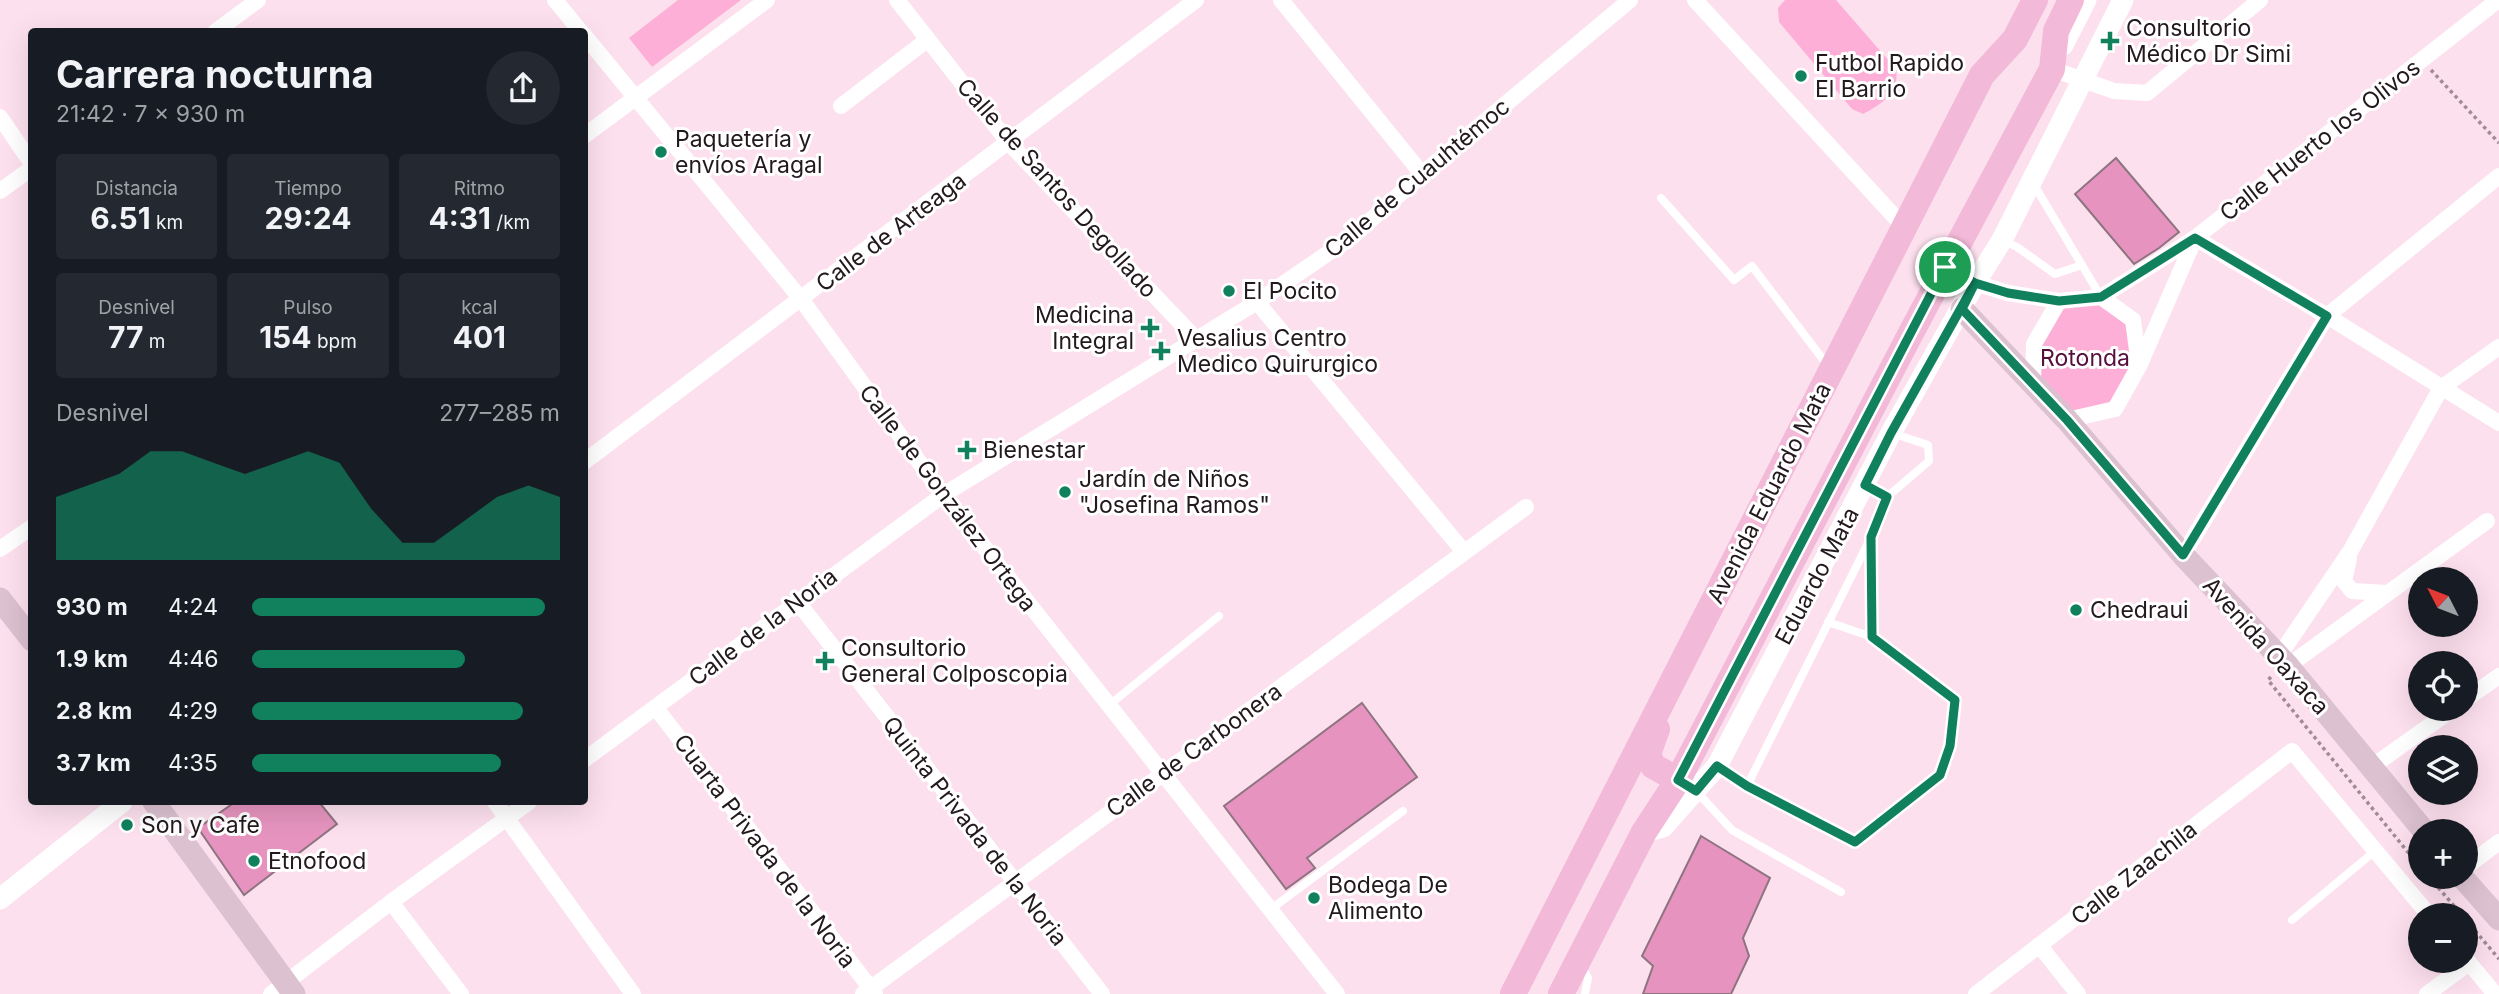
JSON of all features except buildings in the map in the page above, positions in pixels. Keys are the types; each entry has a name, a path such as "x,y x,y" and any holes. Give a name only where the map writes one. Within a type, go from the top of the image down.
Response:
{"main road":[{"name":"Avenida Eduardo Mata","path":"1513,994 1982,75 2015,39 2035,0"},
{"path":"1561,994 1644,832 1687,786 1945,267 2052,69 2056,31 2071,0"},
{"name":"Avenida Oaxaca","path":"1962,309 2067,420 2183,555 2284,661 2414,819"},
{"path":"0,599 28,635"},
{"path":"1687,786 1653,765 1648,754 1653,736 1689,672 1692,641"},
{"path":"156,805 283,990"},
{"path":"2473,889 2499,919"}],"street":[{"path":"220,28 258,0"},
{"name":"Calle de González Ortega","path":"555,0 579,28"},
{"path":"588,133 638,99 767,0"},
{"name":"Calle de Santos Degollado","path":"897,0 1009,143 1196,340"},
{"name":"Calle de Arteaga","path":"588,460 1196,0"},
{"path":"1281,0 1422,174"},
{"name":"Calle de Cuauhtémoc","path":"943,495 1257,302 1353,236 1422,174 1630,0"},
{"path":"1695,0 1905,228"},
{"path":"1982,75 2020,0"},
{"path":"2086,0 2052,69 2114,91 2147,93 2260,0"},
{"name":"Eduardo Mata","path":"1687,786 1717,766 1891,433 2002,240 2123,0"},
{"name":"Calle Huerto los Olivos","path":"1945,267 1975,283 2008,293 2059,301 2101,297 2195,238 2498,0"},
{"name":"Calle de González Ortega","path":"588,39 801,299 943,495 1271,909 1328,991"},
{"path":"841,106 926,40"},
{"path":"0,117 28,160"},
{"path":"0,191 28,169"},
{"path":"2183,555 2327,316 2499,176"},
{"path":"2067,420 2115,409 2139,366 2195,238 2327,316 2499,424"},
{"path":"2101,297 2133,320 2139,366"},
{"path":"2034,386 2034,344 2059,301"},
{"path":"1257,302 1464,552"},
{"path":"2284,661 2351,550 2441,388 2499,347"},
{"name":"Calle de la Noria","path":"588,757 943,495"},
{"name":"Calle de Carbonera","path":"870,992 1162,773 1526,507"},
{"path":"2284,661 2387,593 2487,521"},
{"path":"0,549 28,530"},
{"path":"2351,550 2344,581 2352,591 2387,593"},
{"name":"Quinta Privada de la Noria","path":"797,601 1102,994"},
{"path":"2478,691 2499,676"},
{"name":"Cuarta Privada de la Noria","path":"656,708 870,992"},
{"path":"2370,768 2435,721"},
{"name":"Calle Zaachila","path":"1976,994 2292,751 2375,851"},
{"path":"0,899 118,805"},
{"path":"497,805 633,994"},
{"path":"283,990 391,902 525,805"},
{"path":"2478,858 2499,842"},
{"path":"2375,851 2419,903"},
{"path":"391,902 461,994"},
{"path":"2039,945 2078,994"},
{"path":"2427,994 2452,973"},
{"path":"2477,973 2495,994"}],"lane":[{"path":"2031,180 2101,297"},
{"path":"1661,198 1734,280 1752,266 1832,371"},
{"path":"2002,240 2017,247 2054,274 2082,265"},
{"path":"1747,786 1871,537 1887,497 1929,461 1928,445 1891,433"},
{"path":"1865,485 1887,497"},
{"path":"1871,537 1872,637"},
{"path":"1108,706 1219,616"},
{"path":"1717,766 1747,786 1855,842 1940,775 1950,746 1955,700 1872,637 1828,622"},
{"path":"1687,786 1732,830 1841,892"},
{"path":"1271,909 1404,811"},
{"path":"2292,920 2375,851"},
{"path":"1578,960 1588,978 1585,994"}],"path":[{"path":"2422,60 2499,143"},
{"path":"2284,661 2267,680 2408,852"},
{"path":"2439,889 2452,903"},
{"path":"2478,934 2499,959"}],"green space":[{"path":"678,0 741,0 652,67 629,38"},
{"path":"1785,0 1836,0 1896,69 1895,84 1888,96 1863,114 1852,109 1779,22 1778,8"},
{"name":"Rotonda","path":"2099,301 2130,321 2137,364 2113,407 2065,418 2036,385 2036,344 2063,305"}],"place":[{"name":"Consultorio Médico Dr Simi","path":"2110,41"},
{"name":"Futbol Rapido El Barrio","path":"1801,76"},
{"name":"Paquetería y envíos Aragal","path":"661,152"},
{"name":"El Pocito","path":"1229,291"},
{"name":"Medicina Integral","path":"1150,328"},
{"name":"Vesalius Centro Medico Quirurgico","path":"1161,351"},
{"name":"Bienestar","path":"967,450"},
{"name":"Jardín de Niños \"Josefina Ramos\"","path":"1065,492"},
{"name":"Chedraui","path":"2076,610"},
{"name":"Consultorio General Colposcopia","path":"825,661"},
{"name":"Son y Cafe","path":"127,825"},
{"name":"Etnofood","path":"254,861"},
{"name":"Bodega De Alimento","path":"1314,898"}],"route":[{"path":"1945,267 1678,780 1696,791 1717,766 1747,786 1855,842 1940,775 1950,746 1955,700 1872,637 1871,537 1887,497 1865,485 1975,283 2008,293 2059,301 2101,297 2195,238 2327,316 2183,555 2067,420 1962,309 1975,283 1945,267"}]}
